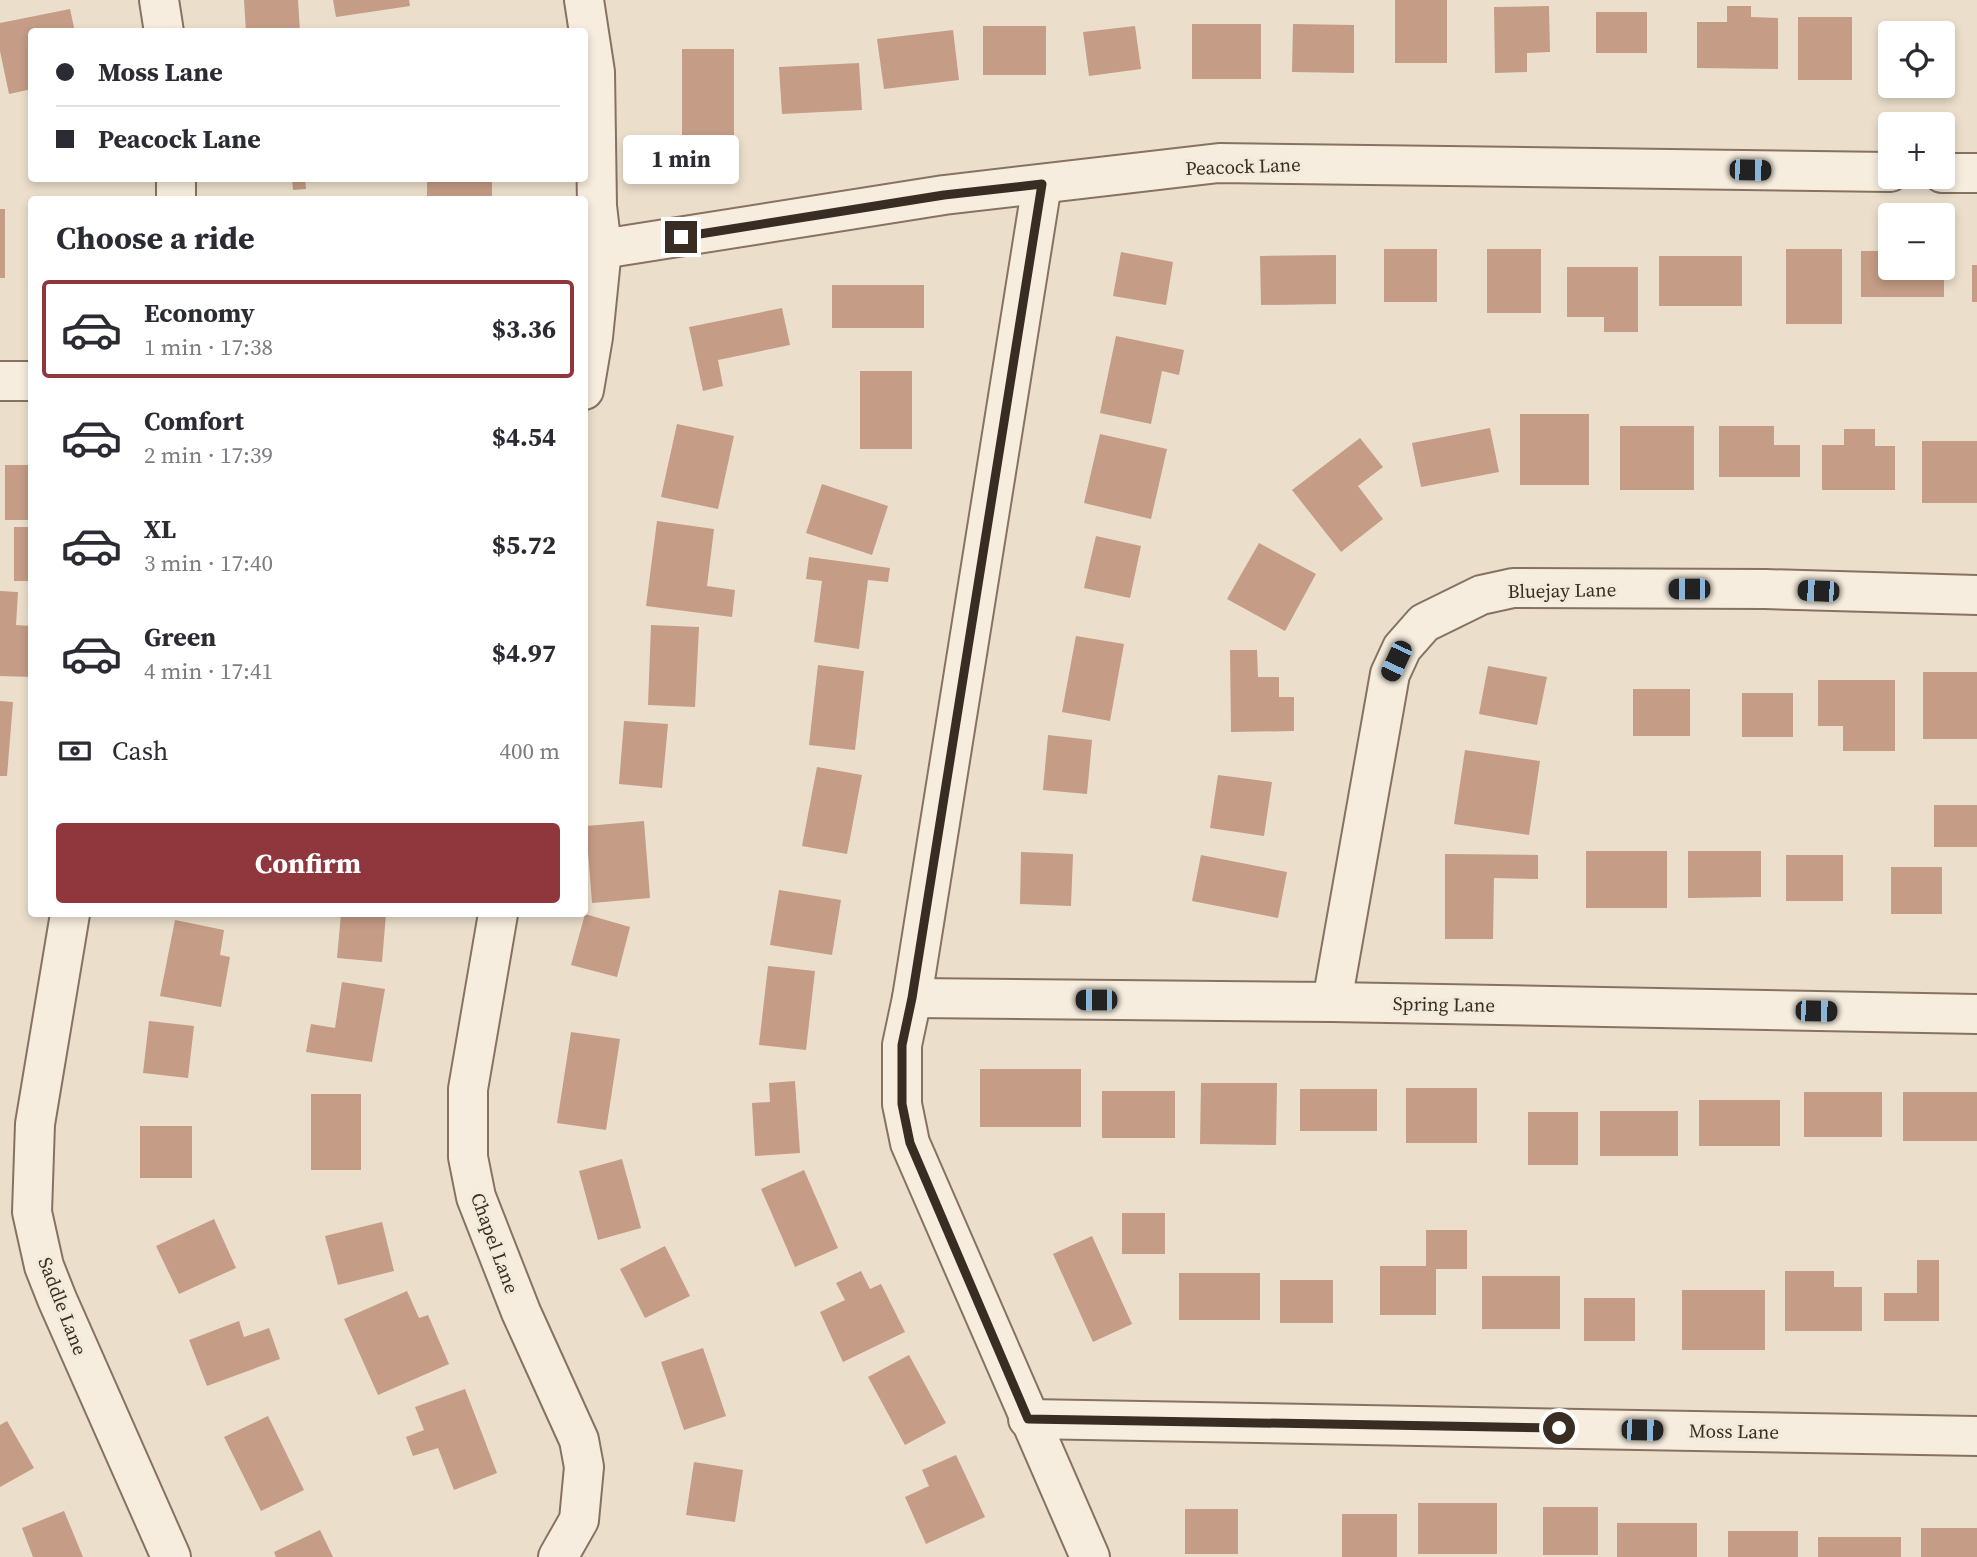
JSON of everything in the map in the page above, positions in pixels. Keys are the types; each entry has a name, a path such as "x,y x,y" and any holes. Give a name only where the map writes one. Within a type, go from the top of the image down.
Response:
{"street":[{"path":"159,0 163,28"},
{"path":"583,0 588,28"},
{"path":"588,30 595,72 597,206 602,249 588,366"},
{"name":"Peacock Lane","path":"602,249 944,195 1219,163 1878,172"},
{"path":"1955,173 1977,173"},
{"path":"1042,184 912,998 902,1045 902,1104 910,1143 1090,1557"},
{"path":"0,382 28,381"},
{"name":"Bluejay Lane","path":"1332,1002 1390,674 1402,648 1424,623 1481,595 1513,588 1765,589 1977,595"},
{"name":"Saddle Lane","path":"70,917 35,1124 32,1212 44,1266 57,1299 171,1557"},
{"name":"Chapel Lane","path":"497,917 468,1089 468,1157 476,1197 521,1312 579,1440 584,1466 579,1520 558,1557"},
{"name":"Spring Lane","path":"912,998 1332,1002 1977,1014"},
{"name":"Moss Lane","path":"1028,1419 1977,1436"}],"building":[{"path":"244,0 298,0 300,28 246,28"},
{"path":"333,0 409,0 410,6 336,17"},
{"path":"1395,0 1447,0 1447,63 1395,63"},
{"path":"1549,6 1550,52 1527,53 1527,72 1495,73 1494,7"},
{"path":"1727,6 1751,6 1751,17 1778,18 1778,69 1697,68 1697,22 1727,22"},
{"path":"70,9 74,28 28,28 28,90 9,94 0,51 0,23"},
{"path":"1596,12 1647,12 1647,53 1596,53"},
{"path":"1798,17 1852,17 1852,80 1798,80"},
{"path":"1192,24 1261,24 1261,79 1192,79"},
{"path":"1293,24 1354,25 1354,73 1292,72"},
{"path":"983,26 1046,26 1046,75 983,75"},
{"path":"1135,26 1141,69 1089,76 1083,32"},
{"path":"953,30 959,80 884,89 877,39"},
{"path":"682,49 734,49 734,139 682,139"},
{"path":"859,63 862,110 782,114 779,67"},
{"path":"292,182 305,182 306,189 293,190"},
{"path":"427,182 492,182 492,196 427,196"},
{"path":"0,209 5,209 5,278 0,278"},
{"path":"1384,249 1437,249 1437,302 1384,302"},
{"path":"1487,249 1541,249 1541,313 1487,313"},
{"path":"1786,249 1842,249 1842,324 1786,324"},
{"path":"1861,251 1878,251 1878,280 1944,280 1944,297 1861,297"},
{"path":"1121,252 1173,262 1166,305 1113,296"},
{"path":"1336,255 1336,304 1261,305 1260,256"},
{"path":"1659,256 1742,256 1742,306 1659,306"},
{"path":"1972,265 1977,265 1977,302 1972,302"},
{"path":"1567,267 1638,267 1638,332 1604,332 1604,317 1567,317"},
{"path":"832,285 924,285 924,328 832,328"},
{"path":"782,308 790,345 718,360 723,386 703,391 689,327"},
{"path":"1116,336 1184,350 1179,375 1162,371 1151,424 1100,413"},
{"path":"860,371 912,371 912,449 860,449"},
{"path":"1520,414 1589,414 1589,485 1520,485"},
{"path":"677,424 734,436 718,509 661,497"},
{"path":"1620,426 1694,426 1694,490 1620,490"},
{"path":"1719,426 1774,426 1774,445 1800,445 1800,477 1719,477"},
{"path":"1490,428 1499,472 1421,487 1412,443"},
{"path":"1844,429 1875,429 1875,446 1895,446 1895,490 1822,490 1822,445 1844,445"},
{"path":"1100,434 1167,449 1151,519 1084,503"},
{"path":"1360,438 1383,467 1358,486 1383,519 1341,552 1292,490"},
{"path":"1922,441 1977,441 1977,503 1922,503"},
{"path":"5,465 28,465 28,520 5,520"},
{"path":"822,484 888,506 872,555 806,533"},
{"path":"657,521 714,529 707,586 735,590 732,617 646,606"},
{"path":"14,527 28,527 28,581 14,581"},
{"path":"1096,536 1141,546 1130,598 1084,588"},
{"path":"1259,543 1316,574 1285,631 1227,599"},
{"path":"809,557 890,568 888,582 868,580 859,649 814,642 822,581 806,579"},
{"path":"0,591 18,592 16,625 28,626 28,677 0,676"},
{"path":"651,625 699,627 695,707 648,705"},
{"path":"1076,636 1124,644 1110,721 1062,712"},
{"path":"1230,650 1257,650 1258,677 1279,677 1279,697 1294,697 1294,731 1231,732"},
{"path":"818,665 864,671 855,750 809,745"},
{"path":"1488,666 1547,677 1537,725 1479,714"},
{"path":"1923,672 1977,672 1977,739 1923,739"},
{"path":"1818,680 1895,680 1895,751 1843,751 1843,726 1818,726"},
{"path":"1633,689 1690,689 1690,736 1633,736"},
{"path":"1742,693 1793,693 1793,737 1742,737"},
{"path":"0,701 13,702 7,776 0,776"},
{"path":"624,721 668,724 662,788 619,784"},
{"path":"1048,735 1092,740 1087,794 1043,790"},
{"path":"1465,750 1540,761 1529,835 1454,824"},
{"path":"817,767 862,775 847,854 802,846"},
{"path":"1218,775 1272,782 1264,836 1210,828"},
{"path":"1934,805 1977,805 1977,847 1934,847"},
{"path":"644,821 650,898 592,903 588,826"},
{"path":"1586,851 1667,851 1667,908 1586,908"},
{"path":"1688,851 1761,851 1761,897 1688,898"},
{"path":"1021,852 1073,854 1071,906 1020,904"},
{"path":"1445,854 1538,855 1538,879 1494,878 1493,939 1445,939"},
{"path":"1201,855 1287,872 1278,918 1192,901"},
{"path":"1786,855 1843,855 1843,901 1786,901"},
{"path":"1891,867 1942,867 1942,914 1891,914"},
{"path":"779,890 841,900 832,955 770,945"},
{"path":"588,915 630,927 617,977 571,965 584,917"},
{"path":"341,917 386,917 382,962 337,958"},
{"path":"175,920 224,930 220,955 230,957 221,1007 160,996"},
{"path":"768,966 815,971 806,1050 759,1045"},
{"path":"342,982 385,989 372,1062 306,1052 311,1024 335,1028"},
{"path":"149,1021 194,1026 188,1078 143,1073"},
{"path":"571,1032 620,1039 606,1130 557,1123"},
{"path":"980,1069 1081,1069 1081,1127 980,1127"},
{"path":"795,1081 800,1153 755,1156 752,1103 770,1102 769,1083"},
{"path":"1201,1083 1277,1083 1276,1145 1200,1144"},
{"path":"1406,1088 1477,1088 1477,1143 1406,1143"},
{"path":"1300,1089 1377,1089 1377,1131 1300,1131"},
{"path":"1102,1091 1175,1091 1175,1138 1102,1138"},
{"path":"1804,1092 1882,1092 1882,1137 1804,1137"},
{"path":"1903,1092 1977,1092 1977,1141 1903,1141"},
{"path":"311,1094 361,1094 361,1170 311,1170"},
{"path":"1699,1100 1780,1100 1780,1146 1699,1146"},
{"path":"1600,1111 1678,1111 1678,1156 1600,1156"},
{"path":"1528,1112 1578,1112 1578,1165 1528,1165"},
{"path":"140,1126 192,1126 192,1178 140,1178"},
{"path":"622,1159 641,1228 598,1240 579,1171"},
{"path":"804,1170 838,1248 795,1267 761,1189"},
{"path":"1122,1213 1165,1213 1165,1254 1122,1254"},
{"path":"214,1219 236,1268 179,1294 156,1246"},
{"path":"382,1222 394,1271 338,1285 325,1236"},
{"path":"1426,1230 1467,1230 1467,1269 1436,1269 1436,1315 1380,1315 1380,1266 1426,1266"},
{"path":"1092,1236 1132,1324 1093,1342 1053,1254"},
{"path":"665,1246 690,1296 645,1318 620,1269"},
{"path":"1917,1260 1939,1260 1939,1321 1884,1321 1884,1293 1917,1293"},
{"path":"861,1271 870,1289 881,1284 905,1332 843,1362 820,1312 845,1300 836,1283"},
{"path":"1785,1271 1834,1271 1834,1287 1862,1287 1862,1331 1785,1331"},
{"path":"1179,1273 1260,1273 1260,1320 1179,1320"},
{"path":"1482,1276 1560,1276 1560,1329 1482,1329"},
{"path":"1280,1280 1333,1280 1333,1323 1280,1323"},
{"path":"1682,1290 1765,1290 1765,1350 1682,1350"},
{"path":"407,1291 419,1318 428,1315 449,1364 378,1395 344,1319"},
{"path":"1584,1298 1635,1298 1635,1341 1584,1341"},
{"path":"239,1321 244,1337 269,1328 280,1359 207,1386 189,1340"},
{"path":"703,1348 726,1416 684,1430 661,1362"},
{"path":"909,1355 946,1423 905,1445 868,1377"},
{"path":"465,1389 497,1473 454,1490 438,1448 413,1456 406,1437 424,1430 415,1407"},
{"path":"268,1416 304,1490 261,1511 224,1437"},
{"path":"7,1421 34,1468 0,1487 0,1425"},
{"path":"956,1455 985,1517 926,1544 905,1497 929,1486 922,1470"},
{"path":"694,1462 743,1470 735,1522 686,1515"},
{"path":"1418,1503 1497,1503 1497,1554 1418,1554"},
{"path":"1543,1507 1598,1507 1598,1555 1543,1555"},
{"path":"1185,1509 1238,1509 1238,1554 1185,1554"},
{"path":"64,1511 83,1557 33,1557 22,1528"},
{"path":"1342,1514 1397,1514 1397,1557 1342,1557"},
{"path":"1617,1523 1697,1523 1697,1557 1617,1557"},
{"path":"1921,1528 1977,1528 1977,1557 1921,1557"},
{"path":"320,1530 333,1557 276,1557 274,1552"},
{"path":"1728,1531 1798,1531 1798,1557 1728,1557"},
{"path":"1818,1537 1901,1537 1901,1557 1818,1557"}],"route":[{"path":"681,237 944,195 1042,184 912,998 902,1045 902,1104 910,1143 1028,1419 1559,1428"}]}
